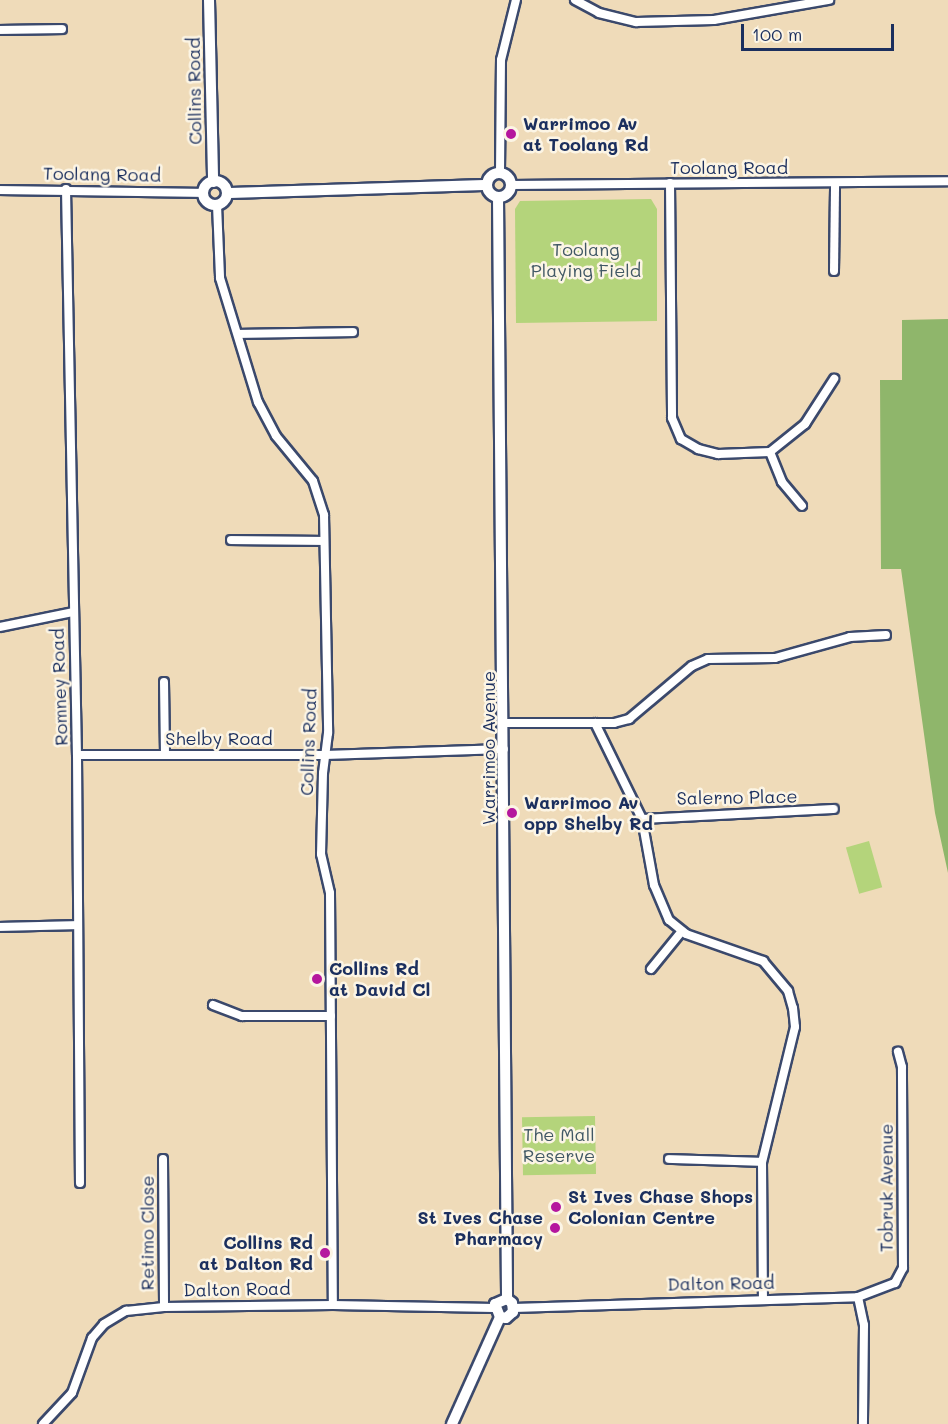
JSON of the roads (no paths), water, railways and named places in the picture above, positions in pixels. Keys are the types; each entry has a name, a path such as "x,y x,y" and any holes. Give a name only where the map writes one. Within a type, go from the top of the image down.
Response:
{"street":[{"name":"Collins Road","path":"209,0 213,182"},
{"path":"500,173 490,177 487,185 490,192 498,196 507,193 511,185 500,173 501,60 516,0"},
{"path":"575,0 599,13 636,22 714,20 829,0"},
{"path":"0,30 62,29"},
{"name":"Toolang Road","path":"511,185 948,181"},
{"path":"227,193 223,184 213,182 204,193 207,202 217,205 227,193 487,185"},
{"path":"670,183 672,418 681,439 698,449 718,454 770,452 805,424 834,379"},
{"path":"834,271 835,183"},
{"name":"Toolang Road","path":"0,190 66,189 204,193"},
{"name":"Romney Road","path":"66,189 77,754 80,1183"},
{"name":"Warrimoo Avenue","path":"498,196 510,1304"},
{"name":"Collins Road","path":"217,205 220,278 264,418 313,481 324,515 328,734 321,854 330,893 333,1305"},
{"path":"239,334 353,332"},
{"path":"770,452 782,482 802,506"},
{"path":"231,540 324,541"},
{"path":"0,627 73,612"},
{"path":"505,723 595,723 629,719 692,666 708,659 775,658 850,637 886,635"},
{"path":"164,682 165,753"},
{"path":"595,723 642,819 659,903 682,931 764,961 788,991 795,1027 762,1162 763,1299"},
{"name":"Shelby Road","path":"77,754 325,755 504,749"},
{"name":"Salerno Place","path":"642,819 834,809"},
{"path":"0,927 77,926"},
{"path":"651,969 682,931"},
{"path":"213,1005 242,1016 331,1016"},
{"name":"Tobruk Avenue","path":"858,1297 895,1283 903,1268 902,1067 898,1052"},
{"name":"Retimo Close","path":"163,1159 164,1306"},
{"path":"669,1160 762,1162"},
{"path":"858,1297 864,1325 863,1424"},
{"name":"Dalton Road","path":"510,1304 858,1297"},
{"path":"452,1424 497,1313 498,1301 510,1304 509,1317 497,1313"},
{"name":"Dalton Road","path":"43,1424 72,1393 85,1352 104,1324 126,1311 164,1306 333,1305 497,1313"}],"place":[{"name":"Warrimoo Av at Toolang Rd","path":"511,134"},
{"name":"Warrimoo Av opp Shelby Rd","path":"512,813"},
{"name":"Collins Rd at David Cl","path":"317,979"},
{"name":"St Ives Chase Shops Colonian Centre","path":"556,1207"},
{"name":"St Ives Chase Pharmacy","path":"555,1228"},
{"name":"Collins Rd at Dalton Rd","path":"325,1253"}],"park label":[{"name":"Toolang Playing Field","path":"586,260"},
{"name":"The Mall Reserve","path":"559,1145"}]}
